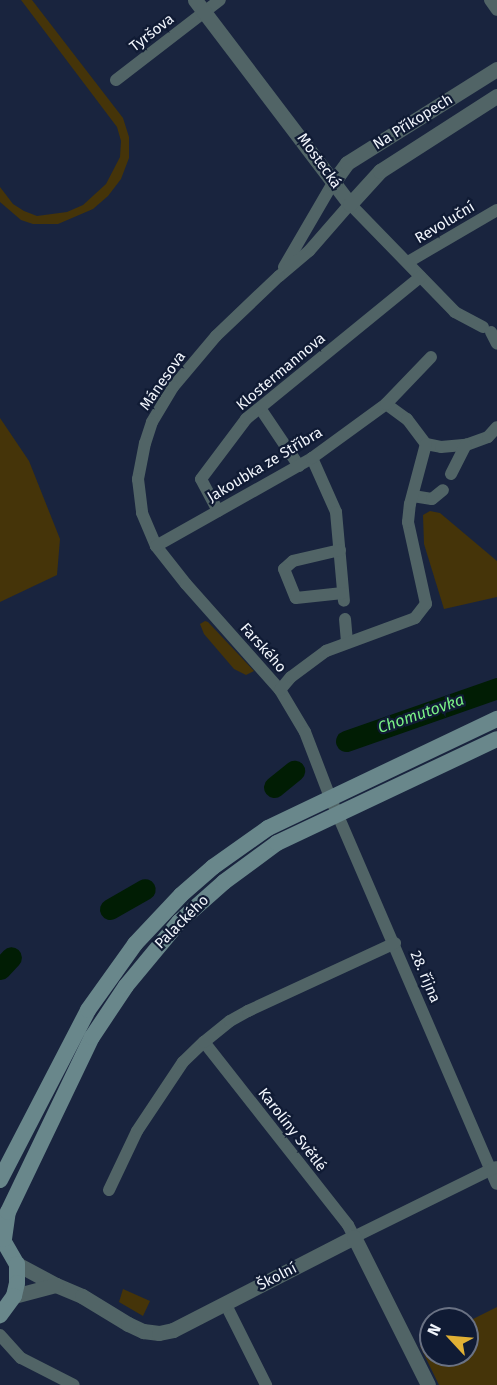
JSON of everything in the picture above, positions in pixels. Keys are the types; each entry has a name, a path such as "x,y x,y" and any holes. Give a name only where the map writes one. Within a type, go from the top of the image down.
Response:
{"main road":[{"name":"Palackého","path":"0,1180 76,1030 110,976 181,895 213,867 268,828 497,719"},
{"name":"Palackého","path":"2,1237 8,1212 81,1057 104,1017 150,955 193,909 241,868 277,843 338,812 497,739"},
{"path":"0,1315 14,1296 17,1283 17,1264 2,1237"}],"street":[{"name":"Tyršova","path":"117,80 200,5 220,0"},
{"path":"490,0 497,10"},
{"name":"Mostecká","path":"200,5 350,204 455,312 487,329 497,344"},
{"name":"Na Příkopech","path":"334,180 347,163 497,69"},
{"name":"Na Příkopech","path":"350,204 380,171 497,96"},
{"name":"Mánesova","path":"279,276 334,180"},
{"name":"Mánesova","path":"149,534 142,513 138,479 144,443 156,415 173,387 197,357 279,276 309,251 350,204"},
{"name":"Revoluční","path":"408,262 497,210"},
{"name":"Klostermannova","path":"218,511 201,478 246,419 420,277"},
{"name":"Jakoubka ze Stříbra","path":"156,546 312,458 386,404 431,357"},
{"path":"386,404 407,418 426,444 441,447 466,445 488,437 497,427"},
{"path":"260,408 299,466"},
{"path":"279,690 291,677 326,651 347,641 389,630 416,618 426,604 408,522 426,444"},
{"path":"451,474 466,445"},
{"path":"312,458 336,512 340,550 344,597 296,598 284,569 294,561 340,550"},
{"path":"413,496 432,499 443,490"},
{"name":"Farského","path":"149,534 186,584 279,690 305,732 330,797"},
{"path":"345,619 347,641"},
{"name":"28. října","path":"330,797 494,1168 497,1184"},
{"path":"109,1190 137,1131 183,1062 204,1042 230,1021 248,1011 394,943"},
{"name":"Karolíny Světlé","path":"204,1042 348,1225 354,1237"},
{"name":"Školní","path":"17,1264 82,1296 128,1324 151,1332 173,1330 494,1168"},
{"path":"354,1237 428,1385"},
{"path":"14,1296 56,1285"},
{"path":"225,1303 266,1385"},
{"path":"0,1335 21,1358 74,1385"}],"shaded area":[{"path":"21,0 32,0 123,118 129,137 129,158 121,179 108,196 93,209 58,224 33,224 21,220 0,202 0,187 13,204 37,216 67,212 83,205 106,184 120,157 121,141 117,127"},
{"path":"0,418 29,461 60,539 57,575 0,602"},
{"path":"430,511 440,513 497,561 497,597 444,609 424,544 423,515"},
{"path":"205,621 254,671 246,675 234,669 204,634 200,624"},
{"path":"123,1289 150,1301 143,1316 119,1302"},
{"path":"497,1307 497,1385 439,1385 430,1367 479,1367 479,1316"}],"waterway":[{"name":"Chomutovka","path":"346,741 497,688"},
{"name":"Chomutovka","path":"274,787 294,771"},
{"name":"Chomutovka","path":"110,909 145,889"},
{"name":"Chomutovka","path":"0,969 11,957"}]}
